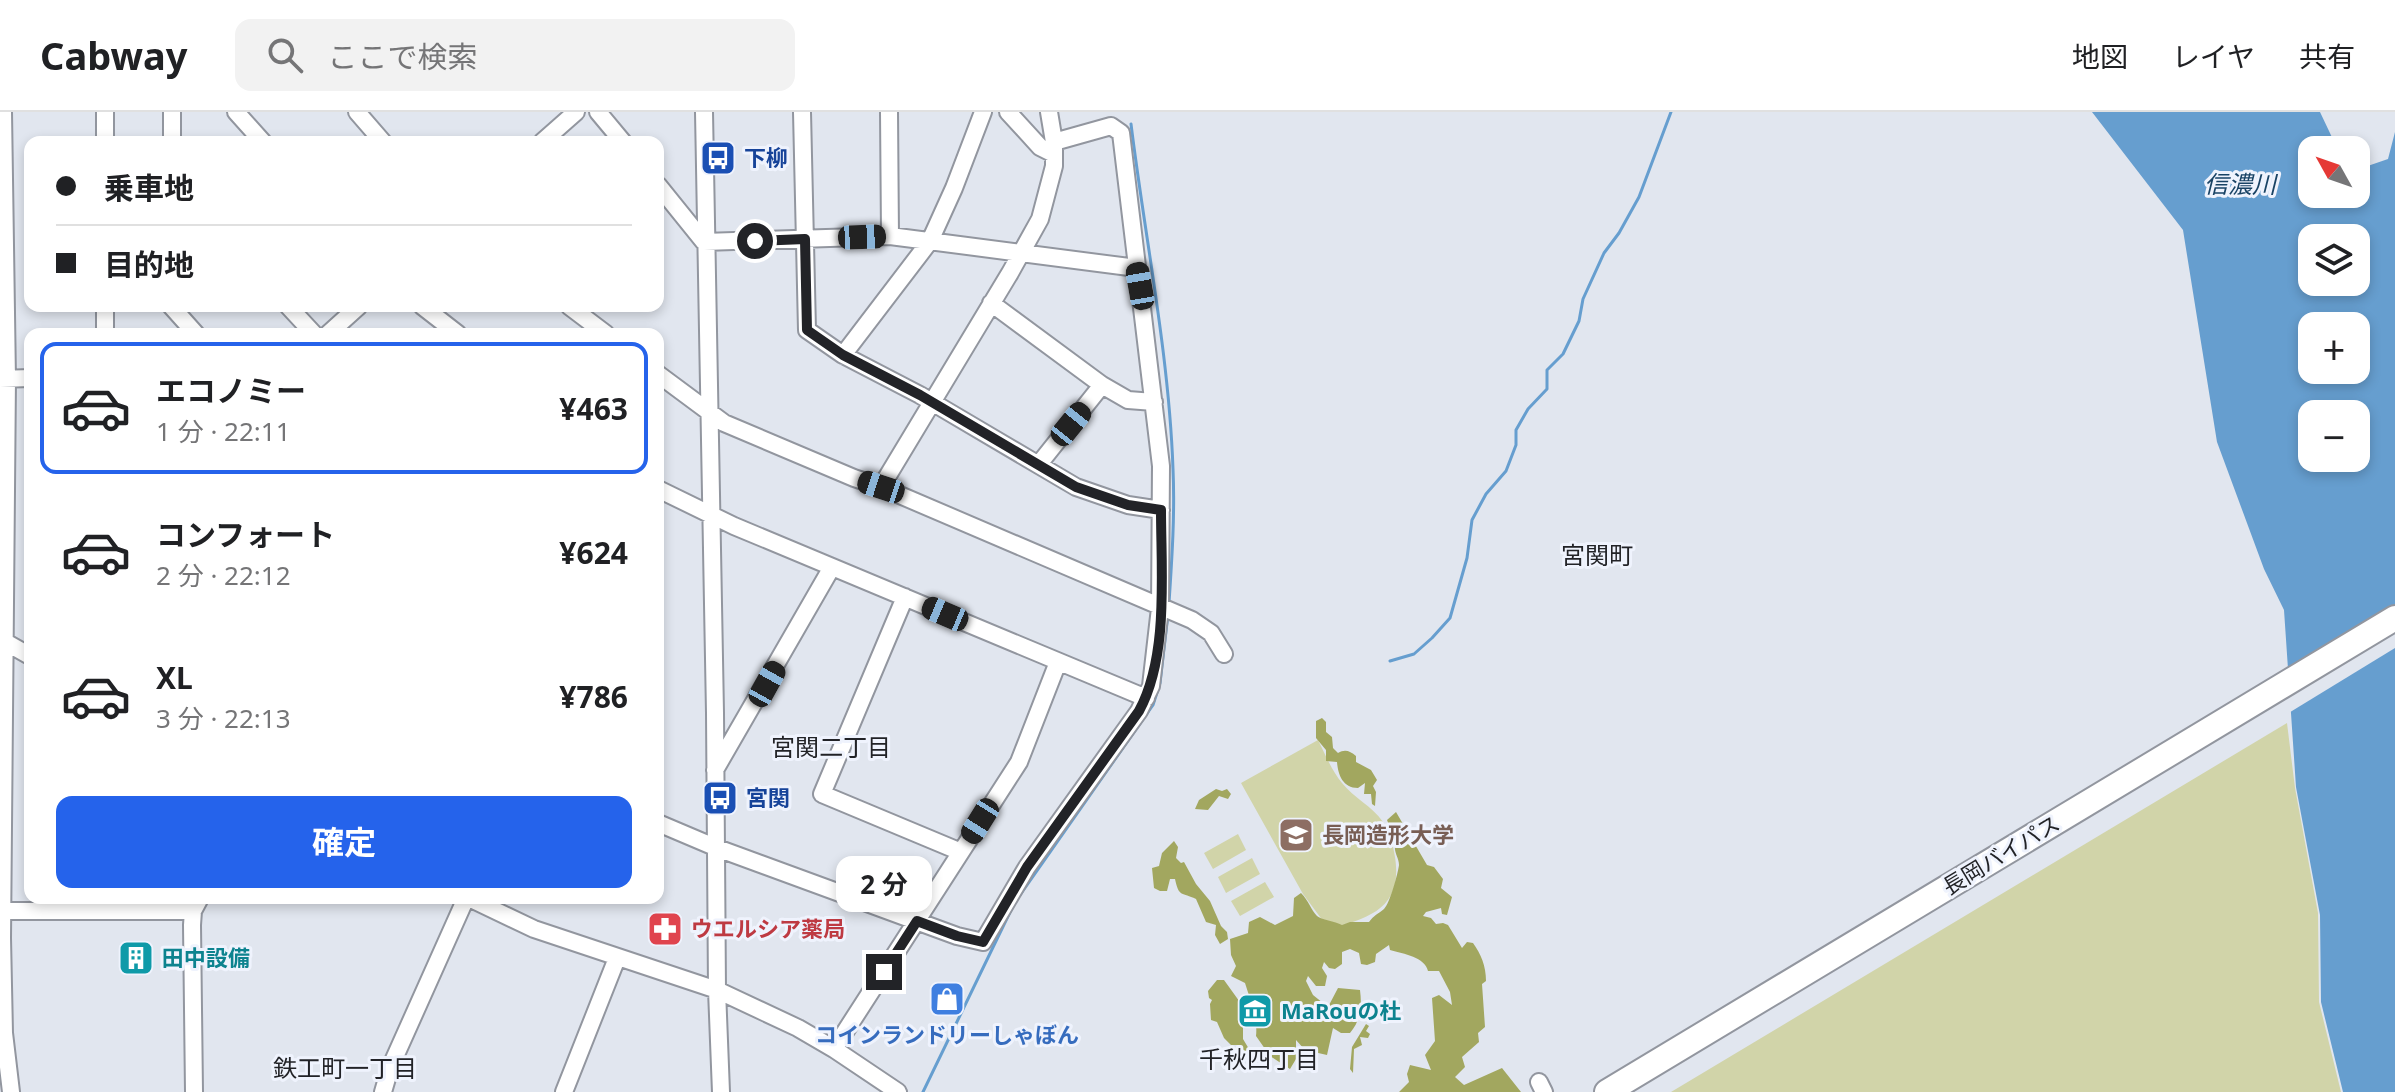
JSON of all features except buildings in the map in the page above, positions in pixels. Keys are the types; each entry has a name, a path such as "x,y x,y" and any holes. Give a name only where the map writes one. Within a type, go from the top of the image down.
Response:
{"highway":[{"name":"長岡バイパス","path":"1607,1092 2395,618"},
{"name":"長岡バイパス","path":"1638,1092 2395,636"}],"street":[{"path":"3,112 1,911 4,1033 11,1092"},
{"path":"105,112 105,136"},
{"path":"172,112 172,136"},
{"path":"236,112 258,136"},
{"path":"357,112 378,136"},
{"path":"549,136 576,112"},
{"path":"598,112 618,136"},
{"path":"704,112 721,1092"},
{"path":"802,112 807,330 843,355 1092,494 1128,505 1161,510"},
{"path":"889,112 890,236"},
{"path":"843,355 930,241 983,112"},
{"path":"664,826 957,936 983,942 1027,867 1146,698 1151,686 1160,608 1161,466 1121,133 1111,126 1054,148 1040,147 1008,112"},
{"path":"881,487 1021,253 1045,204 1054,148 1049,112"},
{"path":"664,192 704,242"},
{"path":"704,242 890,236 1137,268"},
{"path":"991,303 1102,385 1128,400 1154,402"},
{"path":"176,312 191,328"},
{"path":"294,312 308,328"},
{"path":"335,328 352,312"},
{"path":"430,312 450,328"},
{"path":"577,312 598,328"},
{"path":"4,379 24,378"},
{"path":"664,379 724,423 1205,627 1224,654"},
{"path":"1039,464 1102,385"},
{"path":"664,492 711,516 1146,698"},
{"path":"715,771 832,567"},
{"path":"905,597 822,794 961,852"},
{"path":"2,640 24,653"},
{"path":"834,1049 1019,762 1058,662"},
{"path":"383,1092 390,1068 464,904"},
{"path":"480,904 534,929 717,990 798,1028 898,1092"},
{"path":"1,911 196,905 194,1092"},
{"path":"564,1092 617,958"}],"green space":[{"path":"1322,718 1326,722 1326,732 1332,737 1333,748 1338,753 1352,753 1356,756 1356,762 1371,770 1377,780 1373,786 1375,806 1371,794 1364,794 1365,783 1358,788 1349,786 1340,776 1337,762 1326,761 1326,750 1316,738 1316,721"},
{"path":"2287,723 2295,788 2318,913 2319,1002 2341,1092 1671,1092"},
{"path":"1318,740 1342,783 1379,816 1385,826 1393,848 1396,874 1394,888 1380,908 1358,920 1329,929 1303,894 1241,783"},
{"path":"1216,789 1227,789 1231,794 1228,799 1219,796 1208,810 1195,809 1199,800"},
{"path":"1396,812 1427,865 1434,867 1443,879 1441,888 1452,897 1447,915 1442,914 1441,908 1426,912 1423,916 1431,918 1436,924 1448,925 1462,948 1467,942 1473,943 1484,965 1485,1027 1478,1033 1479,1042 1462,1057 1465,1067 1455,1077 1464,1085 1502,1068 1521,1092 1399,1092 1409,1082 1407,1074 1410,1065 1431,1070 1425,1055 1435,1041 1432,998 1439,995 1452,1005 1450,992 1439,971 1428,971 1423,962 1390,950 1389,945 1376,954 1375,962 1367,965 1361,964 1359,953 1350,949 1342,952 1342,964 1335,969 1324,962 1322,968 1327,976 1325,986 1316,986 1308,976 1306,981 1313,995 1328,1007 1338,988 1360,990 1359,1018 1350,1033 1341,1033 1333,1028 1327,1055 1305,1050 1296,1040 1296,1059 1290,1069 1270,1056 1256,1036 1255,1016 1245,983 1231,976 1236,966 1231,955 1230,939 1248,933 1249,922 1260,917 1275,925 1293,916 1294,898 1301,893 1322,919 1342,925 1369,922 1386,906 1397,874 1399,862 1389,837 1391,830 1387,820"},
{"path":"1238,834 1246,850 1213,869 1204,853"},
{"path":"1174,841 1178,847 1176,858 1184,862 1227,932 1228,939 1220,944 1215,935 1216,925 1206,922 1196,899 1180,892 1175,879 1170,879 1167,891 1154,888 1152,868 1159,866 1162,853"},
{"path":"1252,858 1260,874 1226,893 1218,877"},
{"path":"1265,882 1274,897 1240,916 1231,901"},
{"path":"1217,980 1224,980 1242,1005 1239,1011 1243,1039 1249,1049 1245,1053 1241,1045 1231,1045 1217,1022 1211,1020 1212,1000 1208,991"},
{"path":"1366,1024 1369,1026 1366,1031 1370,1034 1368,1038 1360,1037 1362,1045 1354,1049 1353,1073 1350,1069 1352,1047"}],"water":[{"name":"信濃川","path":"2092,112 2320,112 2331,136 2298,136 2298,208 2370,208 2370,165 2388,159 2395,132 2395,1092 2343,1092 2321,1002 2320,915 2296,787 2284,610 2264,569 2217,442 2183,230"}],"pier":[{"path":"2395,605 2395,648 2287,714 2284,672"}],"waterway":[{"path":"1390,661 1414,654 1450,618 1467,558 1472,520 1486,494 1506,471 1516,445 1516,430 1528,409 1547,389 1547,370 1563,354 1579,321 1583,299 1604,253 1639,197 1671,112"},
{"path":"1131,124 1162,339 1171,426 1174,502 1169,603"},
{"path":"1020,895 1153,705 1160,683 1168,614"},
{"path":"923,1092 1012,908"}],"place":[{"name":"下柳","path":"718,158"},
{"name":"宮関","path":"720,798"},
{"name":"長岡造形大学","path":"1296,835"},
{"name":"ウエルシア薬局","path":"665,929"},
{"name":"田中設備","path":"136,958"},
{"name":"コインランドリーしゃぼん","path":"947,999"},
{"name":"MaRouの杜","path":"1255,1011"}],"district":[{"name":"宮関町","path":"1597,556"},
{"name":"宮関二丁目","path":"831,748"},
{"name":"千秋四丁目","path":"1259,1060"},
{"name":"鉄工町一丁目","path":"345,1069"}],"route":[{"path":"755,241 805,239 807,330 843,355 920,395 1076,487 1128,505 1161,510 1157,640 1151,686 1139,711 1027,867 983,942 917,921 884,972"}]}
